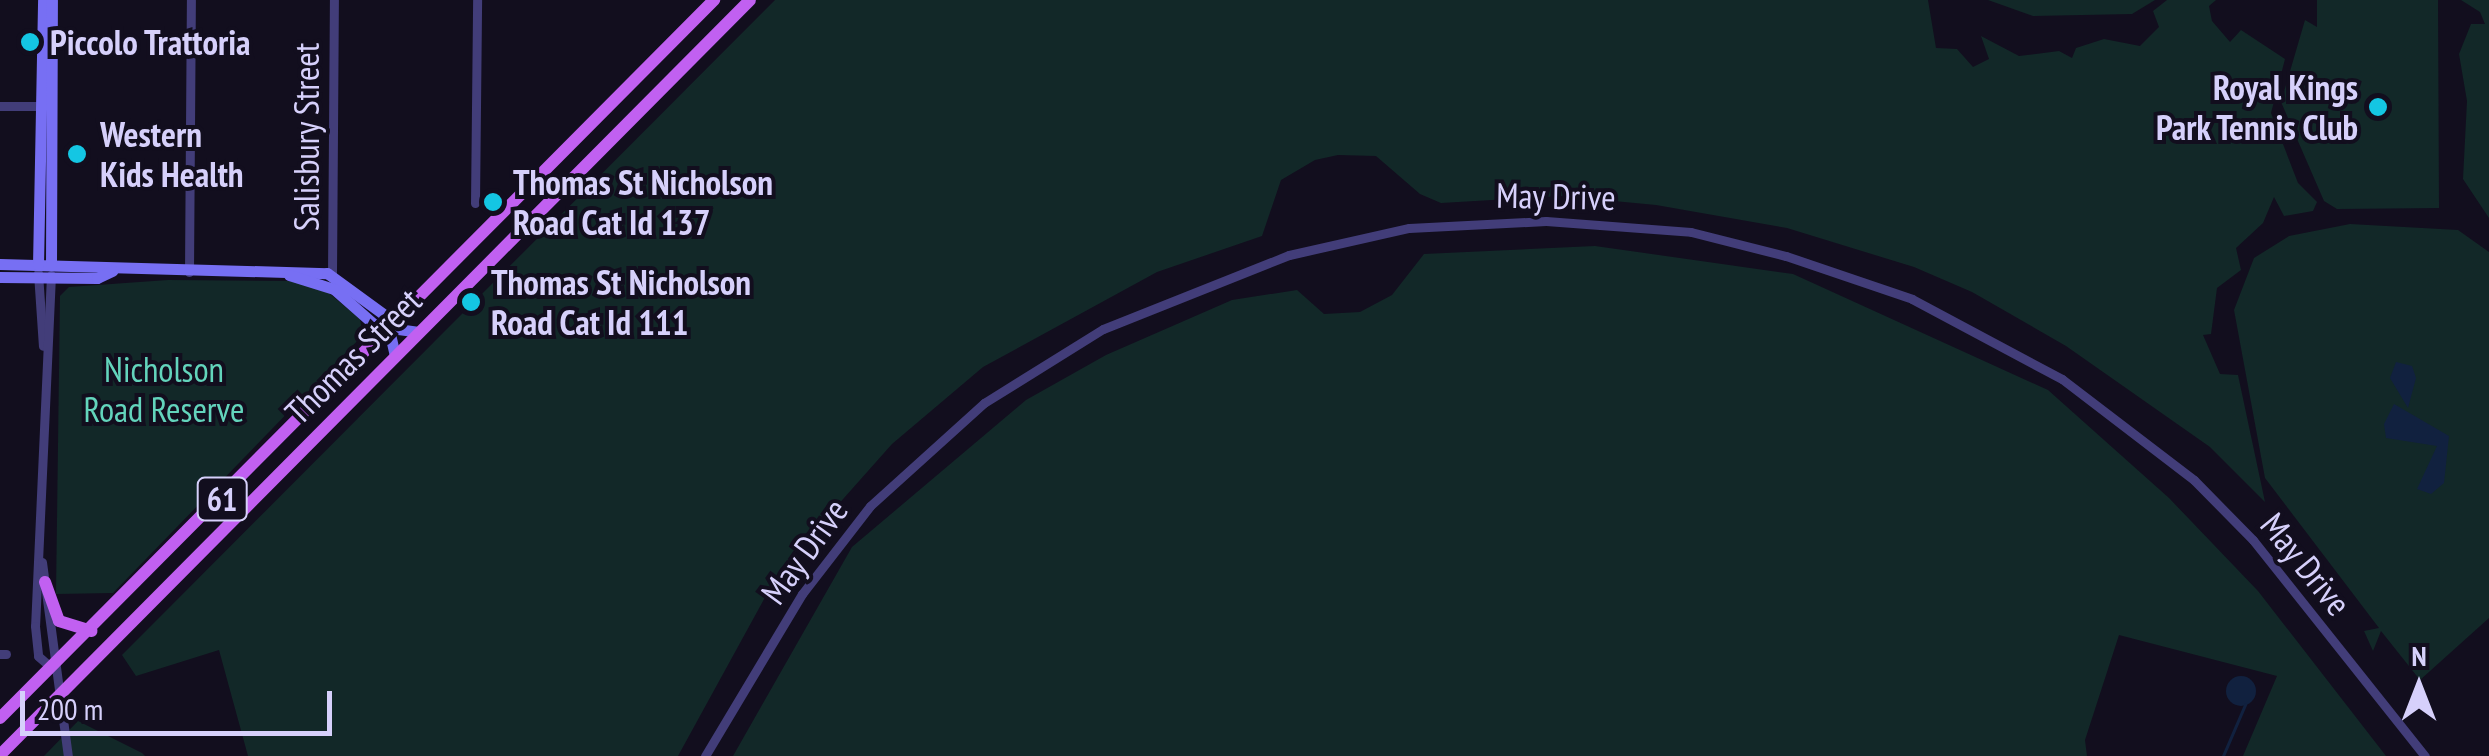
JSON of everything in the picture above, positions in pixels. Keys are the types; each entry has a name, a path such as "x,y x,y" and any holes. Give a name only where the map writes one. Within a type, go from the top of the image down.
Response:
{"main road":[{"path":"43,0 47,106"},
{"path":"45,271 52,0"},
{"name":"Thomas Street","path":"0,718 714,0"},
{"name":"Thomas Street","path":"0,755 750,0"},
{"path":"0,264 45,271"},
{"path":"0,276 45,271 332,274 358,290 388,326 395,356"},
{"path":"280,273 334,289 376,326 419,332"},
{"path":"46,582 58,621 91,630"}],"street":[{"path":"189,272 191,0"},
{"name":"Salisbury Street","path":"332,274 334,0"},
{"path":"476,202 477,0"},
{"path":"0,106 47,106"},
{"name":"May Drive","path":"705,756 802,594 870,506 984,404 1103,329 1289,255 1408,228 1546,220 1691,232 1786,256 1912,299 2062,378 2183,471 2253,540 2425,756"},
{"path":"45,271 36,643 41,662 52,669"},
{"path":"41,559 52,669 68,756"}],"green space":[{"path":"775,0 1928,0 1936,48 1957,49 1973,67 1989,59 1981,36 2019,56 2059,51 2072,58 2076,48 2104,39 2140,46 2159,27 2153,11 2167,0 2216,0 2209,6 2212,21 2230,42 2241,30 2285,59 2271,113 2298,183 2317,202 2313,211 2284,216 2274,197 2263,223 2236,248 2241,270 2217,288 2211,334 2203,335 2220,374 2238,375 2265,502 2210,447 2066,346 1972,292 1914,267 1787,228 1656,205 1561,196 1441,203 1420,194 1376,156 1338,155 1315,160 1281,180 1262,236 1157,272 983,367 892,444 780,570 678,756 248,756 219,650 136,676 122,655"},
{"path":"1988,0 2155,0 2132,14 2033,16"},
{"name":"Royal Kings Park Tennis Club","path":"2317,0 2438,0 2439,208 2337,209 2324,201 2281,102 2305,20 2317,27"},
{"path":"2461,0 2489,0 2489,218 2463,179 2467,101 2459,54 2471,24 2485,24 2480,12"},
{"path":"2350,224 2458,230 2489,252 2489,618 2420,680 2381,631 2373,651 2364,631 2379,628 2265,478 2234,310 2254,258 2289,236"},
{"path":"1595,246 1793,274 2048,390 2169,498 2258,591 2386,756 2243,756 2277,676 2119,635 2085,740 2087,756 733,756 852,547 1026,400 1106,355 1232,300 1297,290 1324,314 1360,312 1392,295 1424,254"},
{"name":"Nicholson Road Reserve","path":"168,280 293,281 324,289 360,319 363,335 113,593 56,594 60,296 69,287"},
{"path":"78,721 142,753 145,756 44,756"}],"water":[{"path":"2396,362 2412,366 2416,378 2408,408 2390,378"},
{"path":"2394,404 2449,436 2444,483 2431,494 2417,489 2437,446 2386,438 2384,424"},
{"path":"2241,676 2255,685 2256,691 2247,705 2241,706 2227,697 2226,691 2235,677"}],"waterway":[{"path":"2223,756 2245,705"}],"place":[{"name":"Piccolo Trattoria","path":"30,42"},
{"name":"Royal Kings Park Tennis Club","path":"2378,107"},
{"name":"Western Kids Health","path":"77,154"},
{"name":"Thomas St Nicholson Road Cat Id 137","path":"493,202"},
{"name":"Thomas St Nicholson Road Cat Id 111","path":"471,302"}]}
